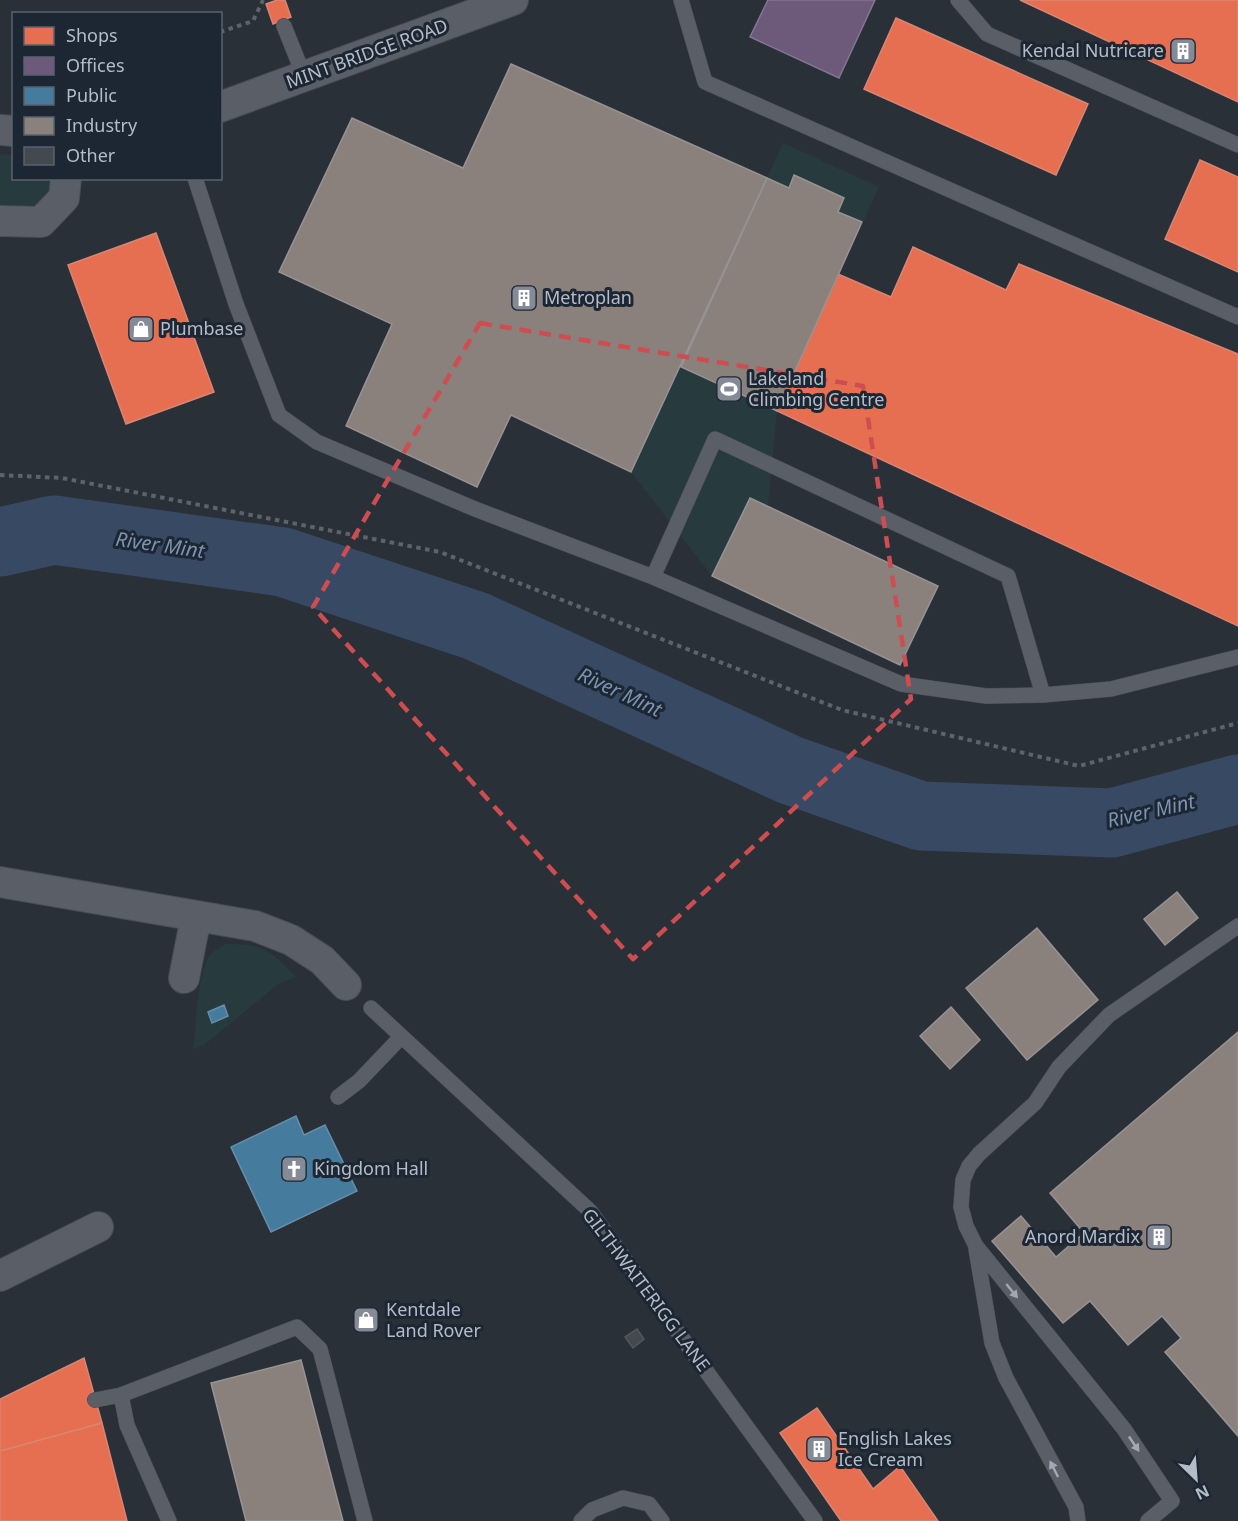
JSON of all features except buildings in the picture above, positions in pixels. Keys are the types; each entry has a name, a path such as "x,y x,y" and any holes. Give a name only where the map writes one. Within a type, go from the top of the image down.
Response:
{"street":[{"name":"MINT BRIDGE ROAD","path":"222,106 513,0"},
{"path":"0,221 41,222 64,198 66,180"},
{"path":"0,882 255,926 291,940 322,960 346,985"},
{"path":"184,978 196,917"},
{"path":"0,1276 99,1227"}],"lane":[{"path":"681,0 705,82 1238,317"},
{"path":"958,0 987,34 1238,146"},
{"path":"284,26 304,76"},
{"path":"196,180 236,304 279,415 318,442 475,509 653,577 901,684 986,696 1043,695 1111,689 1238,657"},
{"path":"653,577 715,439 1008,576 1043,695"},
{"path":"1148,1521 1173,1501 1124,1429 976,1246 966,1226 961,1207 963,1180 969,1166 979,1154 1035,1103 1059,1067 1109,1015 1238,926"},
{"name":"GILTHWAITERIGG LANE","path":"371,1008 590,1211 815,1521"},
{"path":"338,1097 359,1081 401,1037"},
{"path":"976,1246 992,1343 1006,1378 1076,1507 1078,1521"},
{"path":"95,1400 121,1395 297,1327 320,1350 365,1521"},
{"path":"121,1395 127,1425 169,1521"},
{"path":"581,1521 592,1510 623,1498 649,1504 662,1521"}],"path":[{"path":"222,31 253,21 263,0"},
{"path":"0,475 62,478 440,552 842,710 1079,766 1238,723"}],"highlighted area":[{"path":"480,323 863,386 911,699 633,959 313,607"}],"green space":[{"name":"Lakeland Climbing Centre","path":"783,143 879,187 777,411 768,506 938,586 900,665 712,576 631,472"},
{"path":"0,154 12,155 12,180 49,180 50,191 37,205 0,208"},
{"path":"226,944 249,945 265,950 296,977 277,985 203,1046 193,1049 202,974 210,955"}],"waterway":[{"name":"River Mint","path":"0,542 54,530 283,562 476,626 790,770 921,816 1112,823 1238,789"}],"place":[{"name":"Kendal Nutricare","path":"1183,51"},
{"name":"Metroplan","path":"524,298"},
{"name":"Plumbase","path":"141,329"},
{"name":"Lakeland Climbing Centre","path":"729,389"},
{"name":"Kingdom Hall","path":"294,1169"},
{"name":"Anord Mardix","path":"1159,1237"},
{"name":"Kentdale Land Rover","path":"366,1320"},
{"name":"English Lakes Ice Cream","path":"819,1449"}]}
